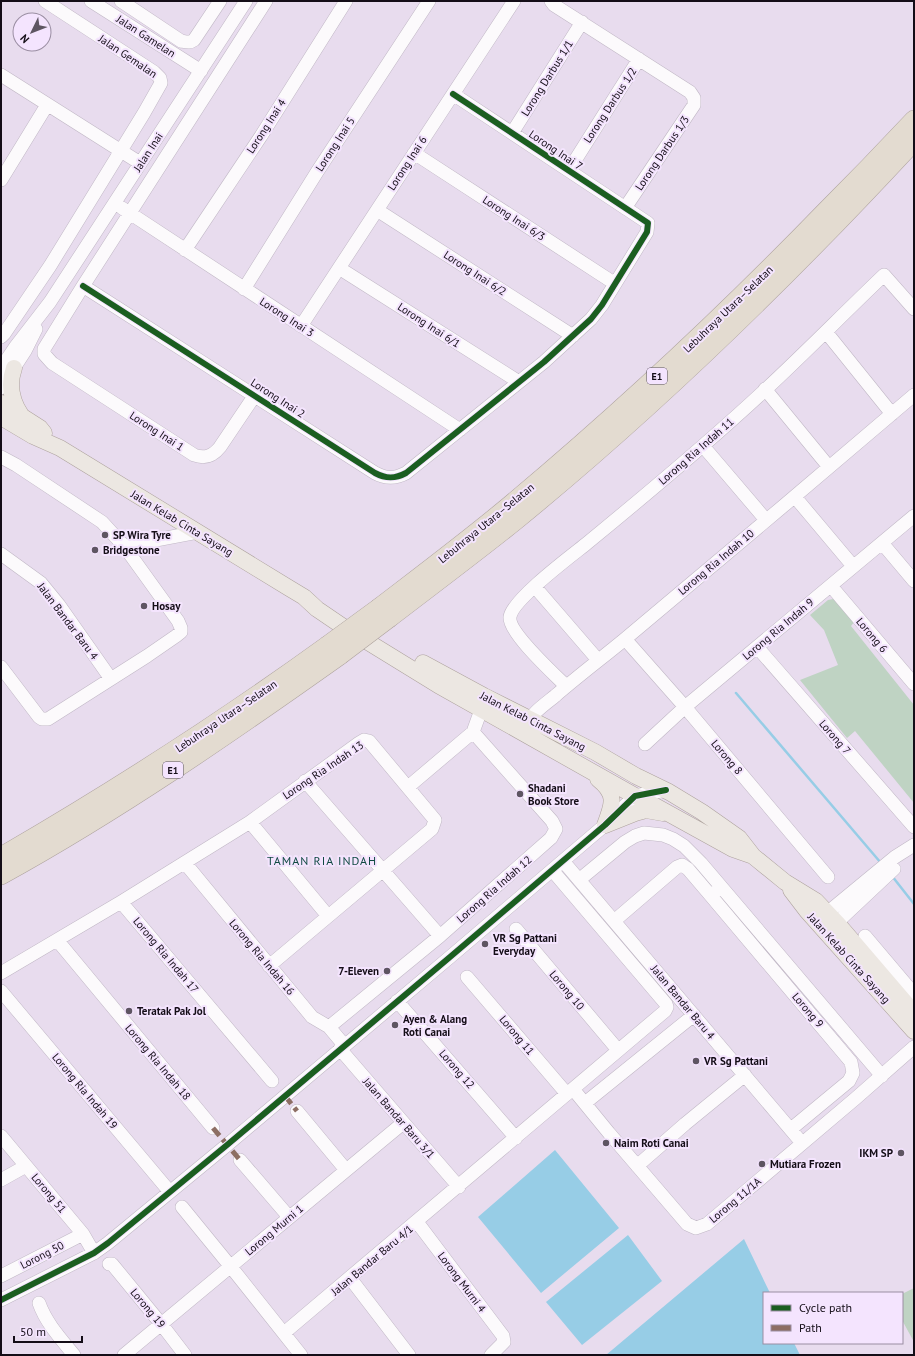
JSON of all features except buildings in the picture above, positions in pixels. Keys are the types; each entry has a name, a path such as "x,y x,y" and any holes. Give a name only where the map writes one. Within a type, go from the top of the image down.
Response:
{"highway":[{"name":"Lebuhraya Utara–Selatan","path":"384,613 622,408 678,357 767,272 880,158 914,120"},
{"name":"Lebuhraya Utara–Selatan","path":"1,875 120,804 211,746 384,613 516,520 692,366 782,278 914,141"},
{"name":"Lebuhraya Utara–Selatan","path":"1,857 64,820 203,732 266,690 333,651"}],"main road":[{"path":"8,368 11,380 11,393 16,408 9,421"},
{"name":"Jalan Kelab Cinta Sayang","path":"1,402 9,421 34,436 60,448 304,597 320,603 384,639 525,726 567,759 587,768 733,849 752,856"},
{"name":"Jalan Kelab Cinta Sayang","path":"304,597 317,609 342,626 481,710 595,752 636,776 666,790 702,812 739,838 752,856 785,882 816,901 827,922 914,1031"},
{"path":"587,768 593,776 606,786 611,793 612,802 605,825"},
{"path":"605,825 646,810 669,814"},
{"name":"Jalan Kelab Cinta Sayang","path":"827,922 914,1013"}],"street":[{"name":"Jalan Gemalan","path":"45,1 154,72 160,78 161,82 159,86 120,151"},
{"name":"Jalan Gamelan","path":"91,1 200,71"},
{"path":"121,1 181,41 187,42 194,40 220,1"},
{"name":"Jalan Inai","path":"1,388 8,368 25,351 50,302 246,1"},
{"path":"83,286 266,1"},
{"name":"Lorong Inai 4","path":"185,250 261,136 346,1"},
{"name":"Lorong Inai 5","path":"244,289 317,172 430,1"},
{"name":"Lorong Inai 6","path":"301,326 514,1"},
{"path":"551,1 554,5 639,59"},
{"name":"Lorong Darbus 1/1","path":"512,133 582,22"},
{"name":"Lorong Darbus 1/3","path":"625,208 694,105 694,98 690,92 639,59"},
{"name":"Lorong Darbus 1/2","path":"569,170 639,59"},
{"path":"1,75 140,163"},
{"name":"Lorong Inai 7","path":"453,94 648,223"},
{"path":"1,180 47,105"},
{"path":"1,337 50,266 120,151"},
{"name":"Lorong Inai 6/3","path":"414,153 614,283"},
{"name":"Lorong Inai 3","path":"114,203 460,430"},
{"name":"Lorong Inai 6/2","path":"377,210 572,336"},
{"name":"Lorong Inai 2","path":"83,286 375,473 384,478 392,478 406,473 519,382 572,336 596,312 647,232 648,223"},
{"name":"Lorong Inai 6/1","path":"339,268 519,382"},
{"name":"Lorong Ria Indah 11","path":"566,686 534,654 516,633 511,624 510,617 513,610 535,587 662,482 703,446 826,332 884,275 914,309"},
{"name":"Lorong Inai 1","path":"83,286 46,344 44,354 47,359 194,455 209,457 216,453 255,395"},
{"path":"826,332 892,414"},
{"path":"765,389 829,467"},
{"name":"Lorong Ria Indah 10","path":"525,726 566,686 625,639 795,497 914,395"},
{"path":"703,446 766,520"},
{"path":"1,457 16,464 91,513 102,522 124,546 178,621 181,628 181,632 176,636 48,720 39,717 1,667"},
{"path":"795,497 853,566"},
{"name":"Lorong Ria Indah 9","path":"645,744 685,707 914,516"},
{"path":"124,546 198,532"},
{"path":"882,543 914,581"},
{"name":"Jalan Bandar Baru 4","path":"1,554 41,583 59,605 111,679"},
{"name":"Lorong 6","path":"831,586 914,684"},
{"path":"535,587 598,660"},
{"name":"Lorong 8","path":"625,639 685,707 828,877"},
{"name":"Lorong 7","path":"757,647 914,827"},
{"path":"408,787 473,732 481,710"},
{"name":"Lorong Ria Indah 12","path":"329,1027 440,936 551,838 556,829 552,821 473,732"},
{"name":"Lorong Ria Indah 13","path":"1,973 121,902 250,822 305,781 359,743 366,740 373,744 435,820 434,825 432,829 269,966"},
{"path":"635,796 636,776"},
{"path":"305,781 454,953"},
{"path":"1,1300 94,1252 136,1221 563,861 605,825 635,796 666,790"},
{"path":"250,822 328,916"},
{"path":"684,846 697,830"},
{"path":"579,880 625,842 644,833 663,835 684,846 833,1017 882,1076"},
{"path":"827,922 914,846"},
{"name":"Jalan Bandar Baru 4","path":"563,861 802,1143"},
{"name":"Lorong Ria Indah 16","path":"184,863 312,1017 329,1027 342,1047"},
{"name":"Lorong 9","path":"614,921 678,866 682,865 688,869 711,896 851,1062 853,1073 849,1081 791,1129"},
{"name":"Jalan Bandar Baru 4","path":"552,870 666,1004"},
{"path":"711,896 721,887"},
{"name":"Lorong Ria Indah 17","path":"121,902 272,1081"},
{"name":"Lorong 10","path":"516,929 618,1050"},
{"path":"865,936 914,994"},
{"name":"Lorong Ria Indah 18","path":"57,940 213,1128"},
{"name":"Lorong 11","path":"467,977 570,1091"},
{"name":"Lorong Ria Indah 19","path":"1,991 170,1192"},
{"name":"Lorong 12","path":"397,1001 516,1138"},
{"name":"Jalan Bandar Baru 4/1","path":"284,1333 665,1011 667,1008 666,1004"},
{"path":"585,1103 694,1015"},
{"path":"822,1027 833,1017"},
{"name":"Jalan Bandar Baru 3/1","path":"342,1047 403,1123 459,1186"},
{"name":"Lorong 11/1A","path":"570,1091 585,1103 687,1224 696,1228 707,1224 882,1076 914,1047"},
{"path":"637,1166 685,1124 745,1076"},
{"path":"297,1111 346,1170"},
{"name":"Lorong Murni 1","path":"124,1355 232,1267 403,1123"},
{"name":"Lorong 51","path":"1,1136 83,1234 94,1252"},
{"path":"240,1160 289,1218"},
{"path":"1,1180 26,1166"},
{"path":"182,1207 232,1267 301,1355"},
{"name":"Lorong Murni 4","path":"417,1222 503,1336 504,1342 491,1355"},
{"name":"Lorong 50","path":"1,1276 83,1234"},
{"name":"Lorong 19","path":"109,1264 112,1264 186,1355"},
{"path":"350,1278 409,1355"},
{"path":"39,1303 46,1319 74,1355"}],"green space":[{"path":"833,599 840,603 855,621 851,626 914,705 914,803 855,731 847,738 800,680 838,665 824,630 810,615 828,600"},
{"path":"914,1288 914,1342 903,1322 903,1294"}],"water":[{"path":"555,1150 619,1228 541,1293 478,1217"},
{"path":"628,1235 662,1281 582,1345 546,1302"},
{"path":"744,1239 770,1292 763,1292 763,1344 794,1344 800,1355 606,1355"}],"waterway":[{"path":"736,693 881,863"},
{"path":"892,876 914,904"}],"marked path":[{"path":"285,1096 297,1111"},
{"path":"213,1128 240,1160"}],"cycle path":[{"path":"83,286 375,473 390,478 406,473 544,362 591,319 602,305 647,232 648,223 453,94"},
{"path":"1,1300 94,1253 108,1243 450,957 605,825 635,796 666,790"}],"place":[{"name":"SP Wira Tyre","path":"105,535"},
{"name":"Bridgestone","path":"95,550"},
{"name":"Hosay","path":"144,606"},
{"name":"Shadani Book Store","path":"520,794"},
{"name":"VR Sg Pattani Everyday","path":"485,944"},
{"name":"7-Eleven","path":"387,971"},
{"name":"Teratak Pak Jol","path":"129,1011"},
{"name":"Ayen & Alang Roti Canai","path":"395,1025"},
{"name":"VR Sg Pattani","path":"696,1061"},
{"name":"Naim Roti Canai","path":"606,1143"},
{"name":"IKM SP","path":"901,1153"},
{"name":"Mutiara Frozen","path":"762,1164"}],"district":[{"name":"TAMAN RIA INDAH","path":"322,860"}]}
